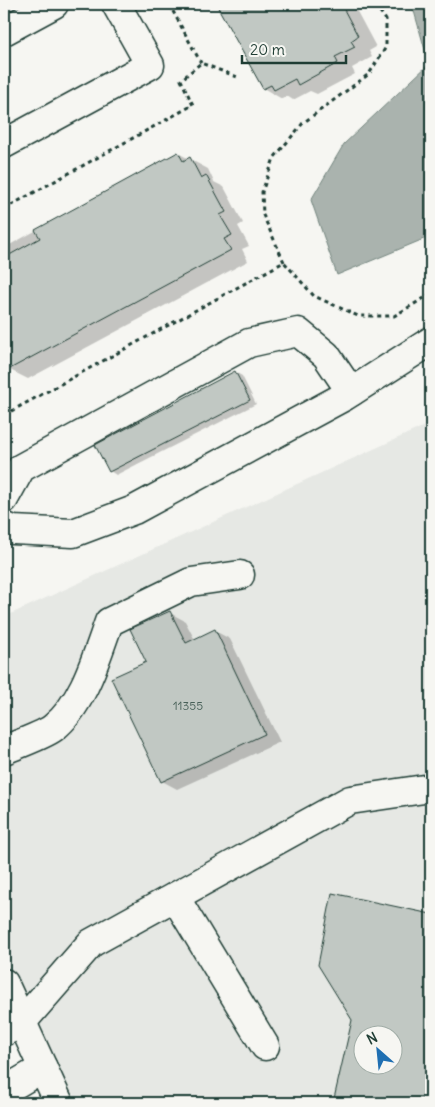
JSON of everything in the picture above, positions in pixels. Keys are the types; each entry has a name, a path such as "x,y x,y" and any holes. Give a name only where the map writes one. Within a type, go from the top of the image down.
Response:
{"street":[{"path":"4,31 54,4"},
{"path":"4,144 150,65 116,4"},
{"path":"4,499 21,468 248,343 298,332 326,355 351,392"},
{"path":"4,526 12,530 73,533 134,510 351,392 431,341"},
{"path":"4,750 53,728 65,714 81,693 110,622 191,582 240,575"},
{"path":"13,1027 91,943 350,800 431,788"},
{"path":"175,897 265,1046"},
{"path":"4,983 13,1027 43,1068 59,1103"},
{"path":"4,1091 43,1068"}],"path":[{"path":"169,4 201,63 240,78"},
{"path":"284,262 263,215 262,192 271,166 274,158 303,124 369,74 373,68 386,47 386,20 376,4"},
{"path":"4,209 193,105 181,80 201,63"}],"shaded area":[{"path":"412,4 431,4 431,236 337,275 311,200 344,144 429,64"},
{"path":"431,423 431,1103 59,1103 4,983 4,617"}],"building":[{"path":"216,4 341,4 358,36 351,41 355,47 335,57 338,63 298,85 295,79 274,90 271,85 263,89"},
{"path":"178,152 183,161 190,157 201,178 206,175 226,212 220,215 232,235 224,239 231,250 4,372 4,258 40,238 35,230"},
{"path":"235,371 250,400 109,472 95,445"},
{"path":"170,611 186,643 215,629 265,734 161,782 111,678 146,662 130,629"},
{"path":"332,893 431,914 431,1103 333,1103 352,1020 318,965"}]}
